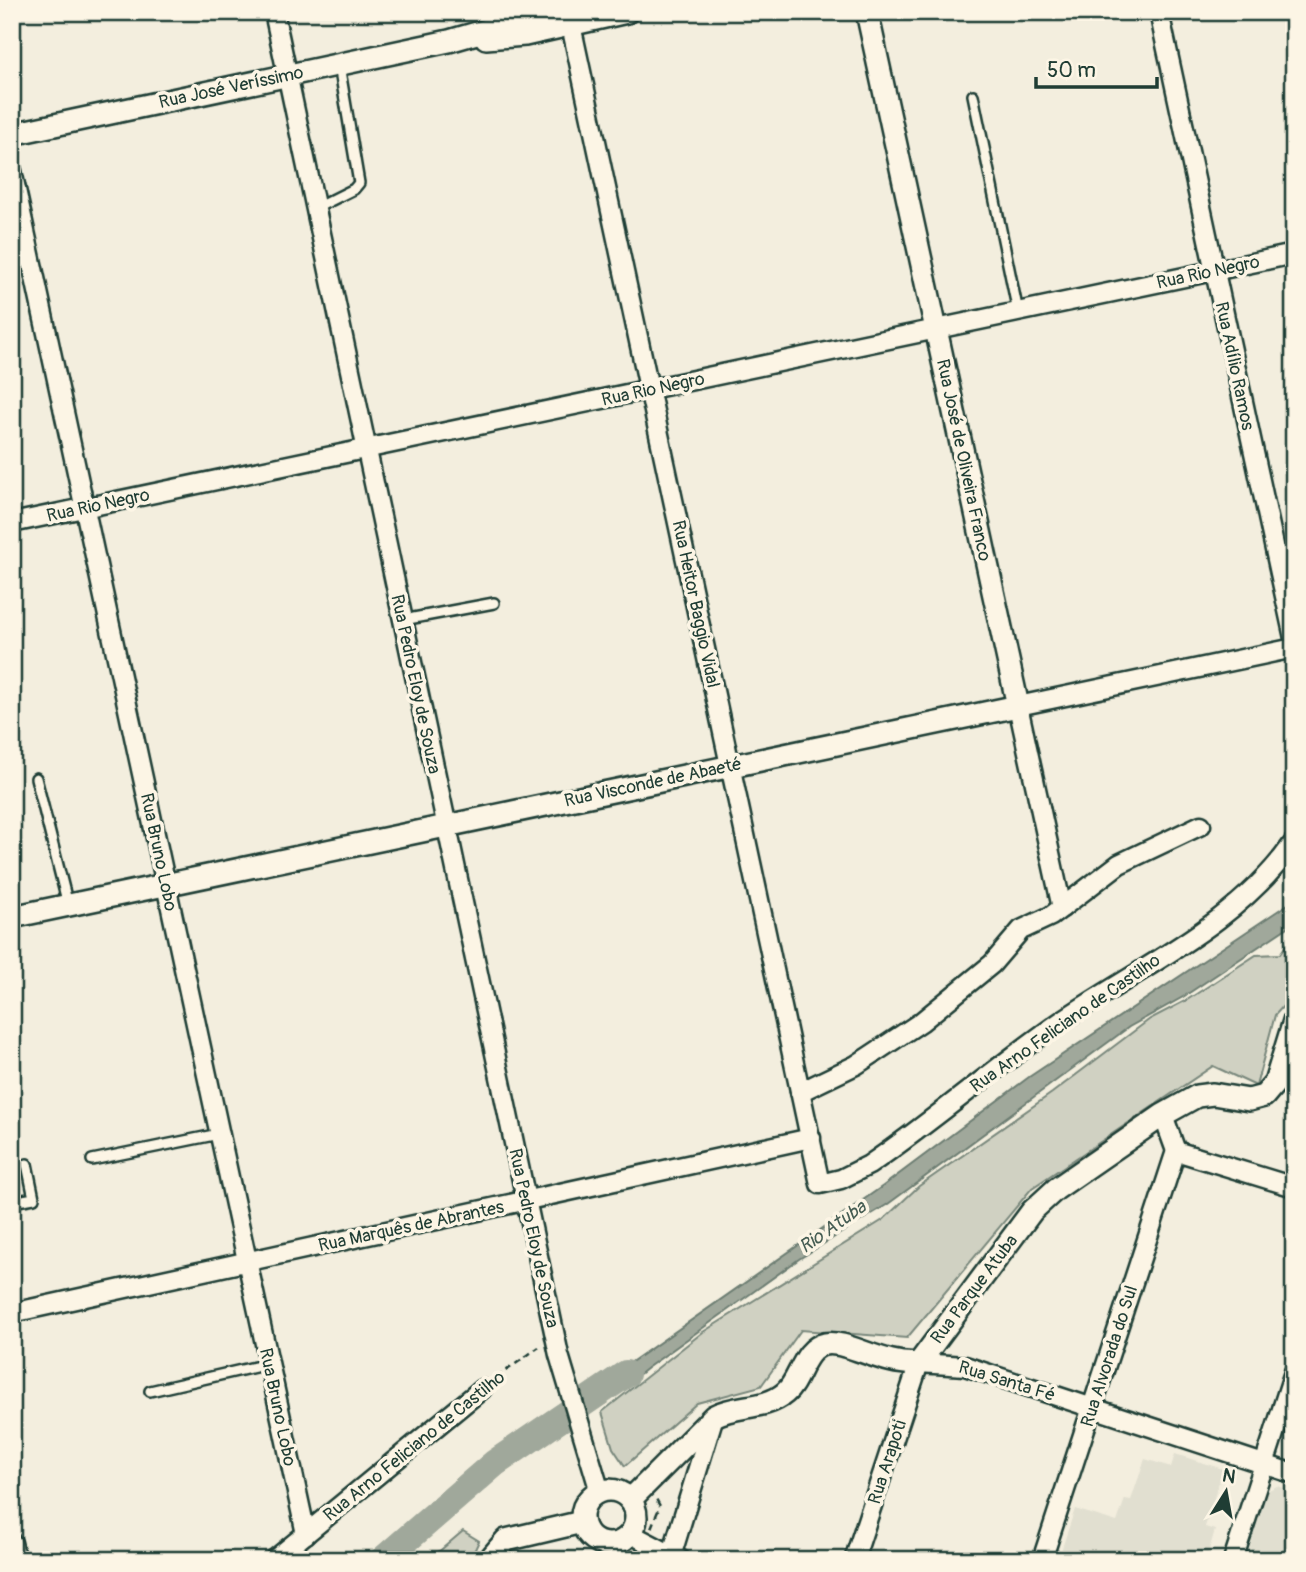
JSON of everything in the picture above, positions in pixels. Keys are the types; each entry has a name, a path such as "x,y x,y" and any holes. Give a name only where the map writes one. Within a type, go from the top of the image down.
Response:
{"street":[{"name":"Rua Pedro Eloy de Souza","path":"274,12 554,1335 600,1492"},
{"name":"Rua José Veríssimo","path":"12,134 449,41 549,12"},
{"name":"Rua José Veríssimo","path":"449,41 524,35 627,12"},
{"name":"Rua José de Oliveira Franco","path":"867,12 1062,908"},
{"name":"Rua Adílio Ramos","path":"1159,12 1294,638"},
{"name":"Rua Heitor Baggio Vidal","path":"571,25 820,1184"},
{"name":"Rua Bruno Lobo","path":"12,171 306,1534"},
{"name":"Rua Rio Negro","path":"12,523 1294,254"},
{"name":"Rua Visconde de Abaeté","path":"12,917 1294,648"},
{"path":"800,1092 856,1065 893,1042 992,964 1015,934 1062,908 1119,864 1201,825"},
{"name":"Rua Arno Feliciano de Castilho","path":"820,1184 841,1179 870,1165 1034,1041 1212,923 1266,878 1294,842"},
{"name":"Rua Parque Atuba","path":"919,1363 1032,1211 1056,1189 1163,1115 1197,1096 1213,1094 1249,1100 1264,1096 1275,1083 1294,1020"},
{"path":"1163,1115 1176,1152 1294,1187"},
{"name":"Rua Marquês de Abrantes","path":"12,1314 811,1138"},
{"name":"Rua Alvorada do Sul","path":"1042,1560 1176,1152"},
{"path":"638,1538 637,1493 714,1416 728,1409 776,1401 788,1391 812,1351 823,1344 836,1344 888,1363 919,1363"},
{"name":"Rua Santa Fé","path":"919,1363 965,1366 1294,1474"},
{"name":"Rua Arapoti","path":"855,1560 919,1363"},
{"path":"1233,1560 1294,1372"},
{"name":"Rua Arno Feliciano de Castilho","path":"274,1560 482,1389"},
{"path":"637,1493 600,1492 588,1501 582,1522 591,1538 607,1545 638,1538 674,1559 714,1416"},
{"path":"489,1560 506,1540 582,1522"},
{"path":"12,1543 16,1560"}],"lane":[{"path":"316,208 359,183 339,65"},
{"path":"973,95 1018,312"},
{"path":"403,620 494,603"},
{"path":"36,778 68,905"},
{"path":"92,1160 219,1134"},
{"path":"12,1202 34,1198 27,1164"},
{"path":"150,1391 268,1364"}],"path":[{"name":"Rua Arno Feliciano de Castilho","path":"482,1389 554,1335"},
{"path":"637,1493 660,1506 638,1538"}],"shaded area":[{"path":"1294,934 1294,1006 1285,1004 1275,1015 1256,1086 1213,1066 1032,1188 907,1338 801,1330 761,1386 697,1403 625,1466 613,1448 602,1412 703,1332 883,1220 919,1186 1052,1093 1150,1019 1187,1000 1256,955 1280,954"},
{"path":"1175,1454 1223,1469 1205,1527 1215,1530 1206,1560 1058,1560 1075,1509 1117,1522 1125,1499 1131,1500 1145,1459 1171,1467"},
{"path":"1277,1486 1294,1491 1294,1560 1246,1560 1267,1491"},
{"path":"463,1531 479,1541 470,1560 429,1560"}],"water":[{"path":"1294,900 1294,923 1183,997 1129,1027 888,1204 799,1259 647,1368 596,1409 593,1389 883,1186 1029,1077"}],"waterway":[{"name":"Rio Atuba","path":"383,1560 495,1463 626,1374"}]}
